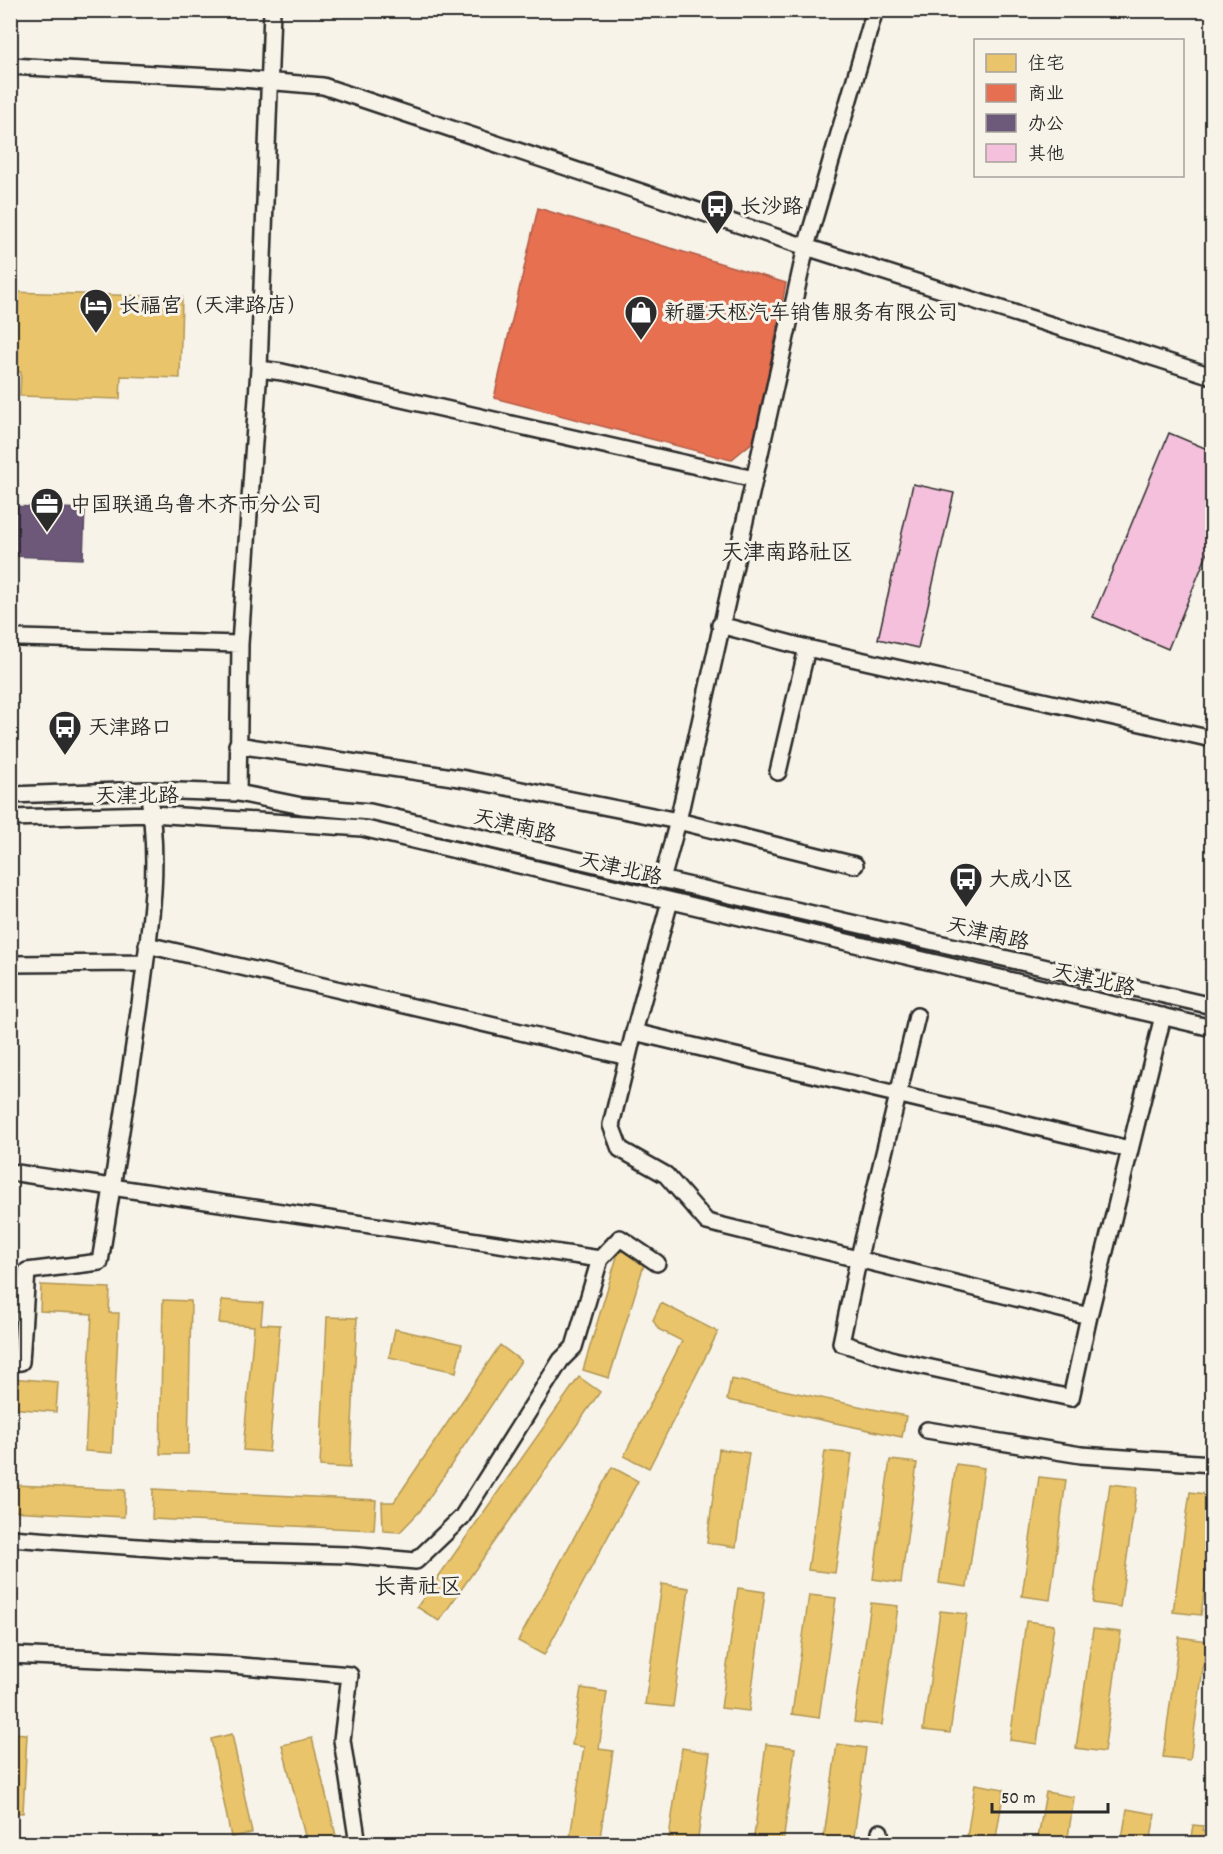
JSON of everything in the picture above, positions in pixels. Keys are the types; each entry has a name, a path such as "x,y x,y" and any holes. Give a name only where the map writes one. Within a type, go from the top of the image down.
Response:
{"street":[{"path":"238,793 240,644 259,369 272,10"},
{"path":"662,880 678,820 806,247 875,10"},
{"path":"10,66 230,78 323,86 806,247 1212,376"},
{"path":"259,369 282,372 754,479"},
{"path":"720,625 807,648 1212,739"},
{"path":"19,638 240,644"},
{"path":"778,772 807,648"},
{"path":"237,745 466,779 678,820 855,865"},
{"path":"10,1363 21,1362 27,1271 100,1262 155,888 152,814 148,790"},
{"name":"天津南路","path":"10,795 148,790 238,793 302,806 370,813 1212,1006"},
{"name":"天津北路","path":"10,818 152,814 362,828 1212,1028"},
{"path":"670,902 611,1125 620,1149 666,1175 707,1222 1089,1316"},
{"path":"147,945 628,1057"},
{"path":"10,964 145,963"},
{"path":"1112,1004 1116,983"},
{"path":"917,1016 858,1261 841,1343 894,1360 1071,1398 1129,1149 1163,1016"},
{"path":"634,1032 1129,1149"},
{"path":"10,1172 600,1259"},
{"path":"10,1538 195,1551 348,1555 416,1561 462,1517 561,1360 574,1347 600,1259 620,1238 657,1263"},
{"path":"927,1430 1080,1455 1212,1464"},
{"path":"10,1655 231,1665 351,1675 342,1740 358,1844"}],"building: 住宅":[{"name":"长福宫（天津路店）","path":"10,292 182,297 180,378 121,376 120,399 20,396 21,372 10,372"},
{"path":"619,1250 646,1258 609,1378 583,1370"},
{"path":"41,1285 110,1288 109,1313 119,1313 112,1453 85,1451 92,1314 40,1311"},
{"path":"163,1300 191,1301 188,1454 160,1454"},
{"path":"222,1300 263,1303 261,1324 280,1325 269,1452 243,1450 254,1326 219,1323"},
{"path":"661,1303 718,1332 649,1468 624,1456 682,1341 658,1329 653,1320"},
{"path":"327,1317 357,1318 350,1468 320,1466"},
{"path":"395,1329 462,1344 456,1372 389,1357"},
{"path":"500,1345 521,1361 420,1511 400,1532 383,1531 382,1502 394,1502"},
{"path":"579,1377 600,1392 439,1621 417,1607"},
{"path":"10,1378 58,1382 56,1412 10,1408"},
{"path":"731,1379 906,1416 902,1437 727,1400"},
{"path":"10,1448 18,1448 16,1485 125,1490 124,1517 10,1511"},
{"path":"719,1449 749,1453 736,1547 707,1543"},
{"path":"825,1451 852,1454 835,1573 808,1570"},
{"path":"890,1460 917,1463 901,1583 873,1579"},
{"path":"956,1464 984,1468 967,1587 939,1583"},
{"path":"612,1467 638,1481 544,1655 518,1641"},
{"path":"1039,1477 1066,1480 1050,1600 1022,1596"},
{"path":"1110,1484 1137,1487 1120,1607 1093,1603"},
{"path":"153,1489 376,1500 374,1530 152,1519"},
{"path":"1190,1492 1212,1495 1212,1535 1201,1615 1173,1612"},
{"path":"662,1584 689,1588 673,1707 645,1704"},
{"path":"738,1588 765,1592 749,1711 721,1708"},
{"path":"809,1595 836,1598 819,1718 792,1714"},
{"path":"871,1603 898,1606 882,1725 854,1722"},
{"path":"940,1611 967,1614 950,1733 923,1730"},
{"path":"1026,1621 1054,1625 1037,1744 1010,1740"},
{"path":"1093,1629 1121,1632 1104,1752 1076,1748"},
{"path":"1179,1637 1207,1641 1190,1760 1163,1757"},
{"path":"581,1688 607,1692 599,1749 613,1751 599,1844 569,1844 584,1747 572,1745"},
{"path":"10,1733 27,1734 23,1813 10,1812"},
{"path":"232,1734 252,1833 231,1837 211,1739"},
{"path":"312,1738 338,1844 307,1844 282,1745"},
{"path":"766,1744 795,1748 783,1844 753,1844"},
{"path":"837,1744 866,1748 853,1844 823,1844"},
{"path":"682,1748 710,1753 697,1844 668,1844"},
{"path":"975,1784 1004,1789 995,1844 966,1844"},
{"path":"1046,1792 1074,1797 1067,1844 1037,1844"},
{"path":"1127,1809 1155,1814 1150,1844 1121,1844"},
{"path":"1193,1825 1203,1826 1202,1831 1212,1832 1212,1844 1190,1844"}],"building: 商业":[{"name":"新疆天枢汽车销售服务有限公司","path":"538,208 786,283 755,440 731,460 494,398"}],"building: 办公":[{"name":"中国联通乌鲁木齐市分公司","path":"10,506 85,509 83,559 11,556 10,568"}],"building: 其他":[{"path":"1169,433 1212,451 1212,542 1168,649 1093,617"},
{"path":"913,484 954,493 918,648 878,639"}],"place":[{"name":"长沙路","path":"717,235"},
{"name":"长福宫（天津路店）","path":"96,334"},
{"name":"新疆天枢汽车销售服务有限公司","path":"641,341"},
{"name":"中国联通乌鲁木齐市分公司","path":"47,533"},
{"name":"天津路口","path":"65,756"},
{"name":"大成小区","path":"966,908"}],"district":[{"name":"天津南路社区","path":"787,551"},
{"name":"长青社区","path":"418,1585"}]}
